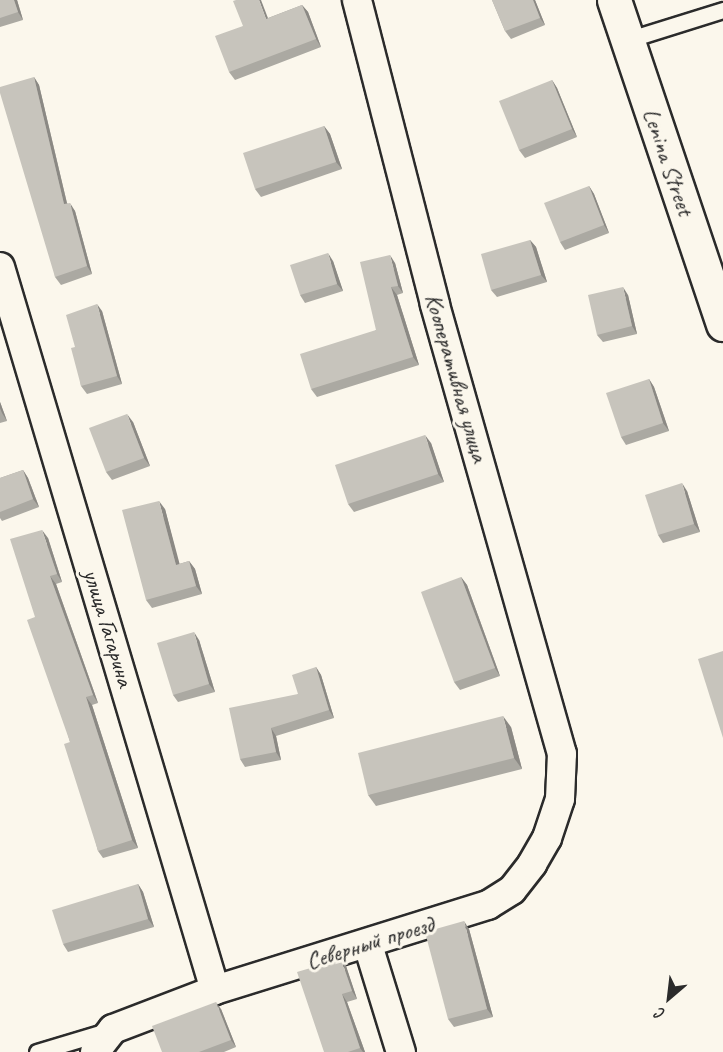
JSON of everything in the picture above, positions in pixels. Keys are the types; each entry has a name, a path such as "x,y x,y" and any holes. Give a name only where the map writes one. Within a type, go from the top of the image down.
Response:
{"street":[{"name":"Кооперативная улица","path":"357,0 435,304 562,754"},
{"name":"Lenina Street","path":"614,0 723,324"},
{"name":"улица Гагарина","path":"0,267 215,990"},
{"name":"Северный проезд","path":"113,1029 215,990 368,945 488,905 512,890 547,838 560,799 562,754"},
{"path":"368,945 401,1052"},
{"path":"95,1052 113,1029"}],"lane":[{"path":"627,40 723,10"},
{"path":"37,1052 113,1029"}],"building":[{"path":"0,0 14,0 18,12 0,18"},
{"path":"259,0 266,19 302,5 316,39 229,72 215,36 243,26 233,1"},
{"path":"492,0 533,0 540,18 505,31"},
{"path":"34,77 64,204 70,203 87,266 55,277 0,93 0,87"},
{"path":"552,80 572,129 519,150 499,101"},
{"path":"324,126 336,162 255,189 243,153"},
{"path":"589,186 604,225 560,242 544,203"},
{"path":"530,240 541,275 491,290 481,254"},
{"path":"328,253 337,284 300,295 290,265"},
{"path":"390,255 398,286 391,287 413,357 311,389 300,354 376,330 360,262"},
{"path":"623,287 632,326 597,335 588,295"},
{"path":"97,304 117,376 81,386 71,348 75,347 66,315"},
{"path":"649,379 663,423 621,437 606,393"},
{"path":"127,414 144,458 106,472 89,428"},
{"path":"425,435 438,474 348,504 335,465"},
{"path":"23,470 33,499 0,512 0,478"},
{"path":"682,483 694,524 658,535 645,495"},
{"path":"159,501 176,565 189,561 196,586 146,600 122,510"},
{"path":"42,530 57,574 50,576 93,695 86,697 132,840 98,851 64,744 70,742 27,620 35,617 10,539"},
{"path":"461,577 495,668 454,682 421,592"},
{"path":"194,632 209,684 173,695 157,643"},
{"path":"723,651 723,738 698,659"},
{"path":"316,667 329,710 271,728 276,752 240,759 229,708 298,694 292,675"},
{"path":"503,716 514,758 368,795 358,753"},
{"path":"138,884 148,919 63,944 52,910"},
{"path":"464,921 487,1009 448,1019 425,932"},
{"path":"341,959 352,991 342,994 360,1048 348,1052 324,1052 297,972"},
{"path":"216,1002 231,1040 199,1052 162,1052 152,1026"}]}
